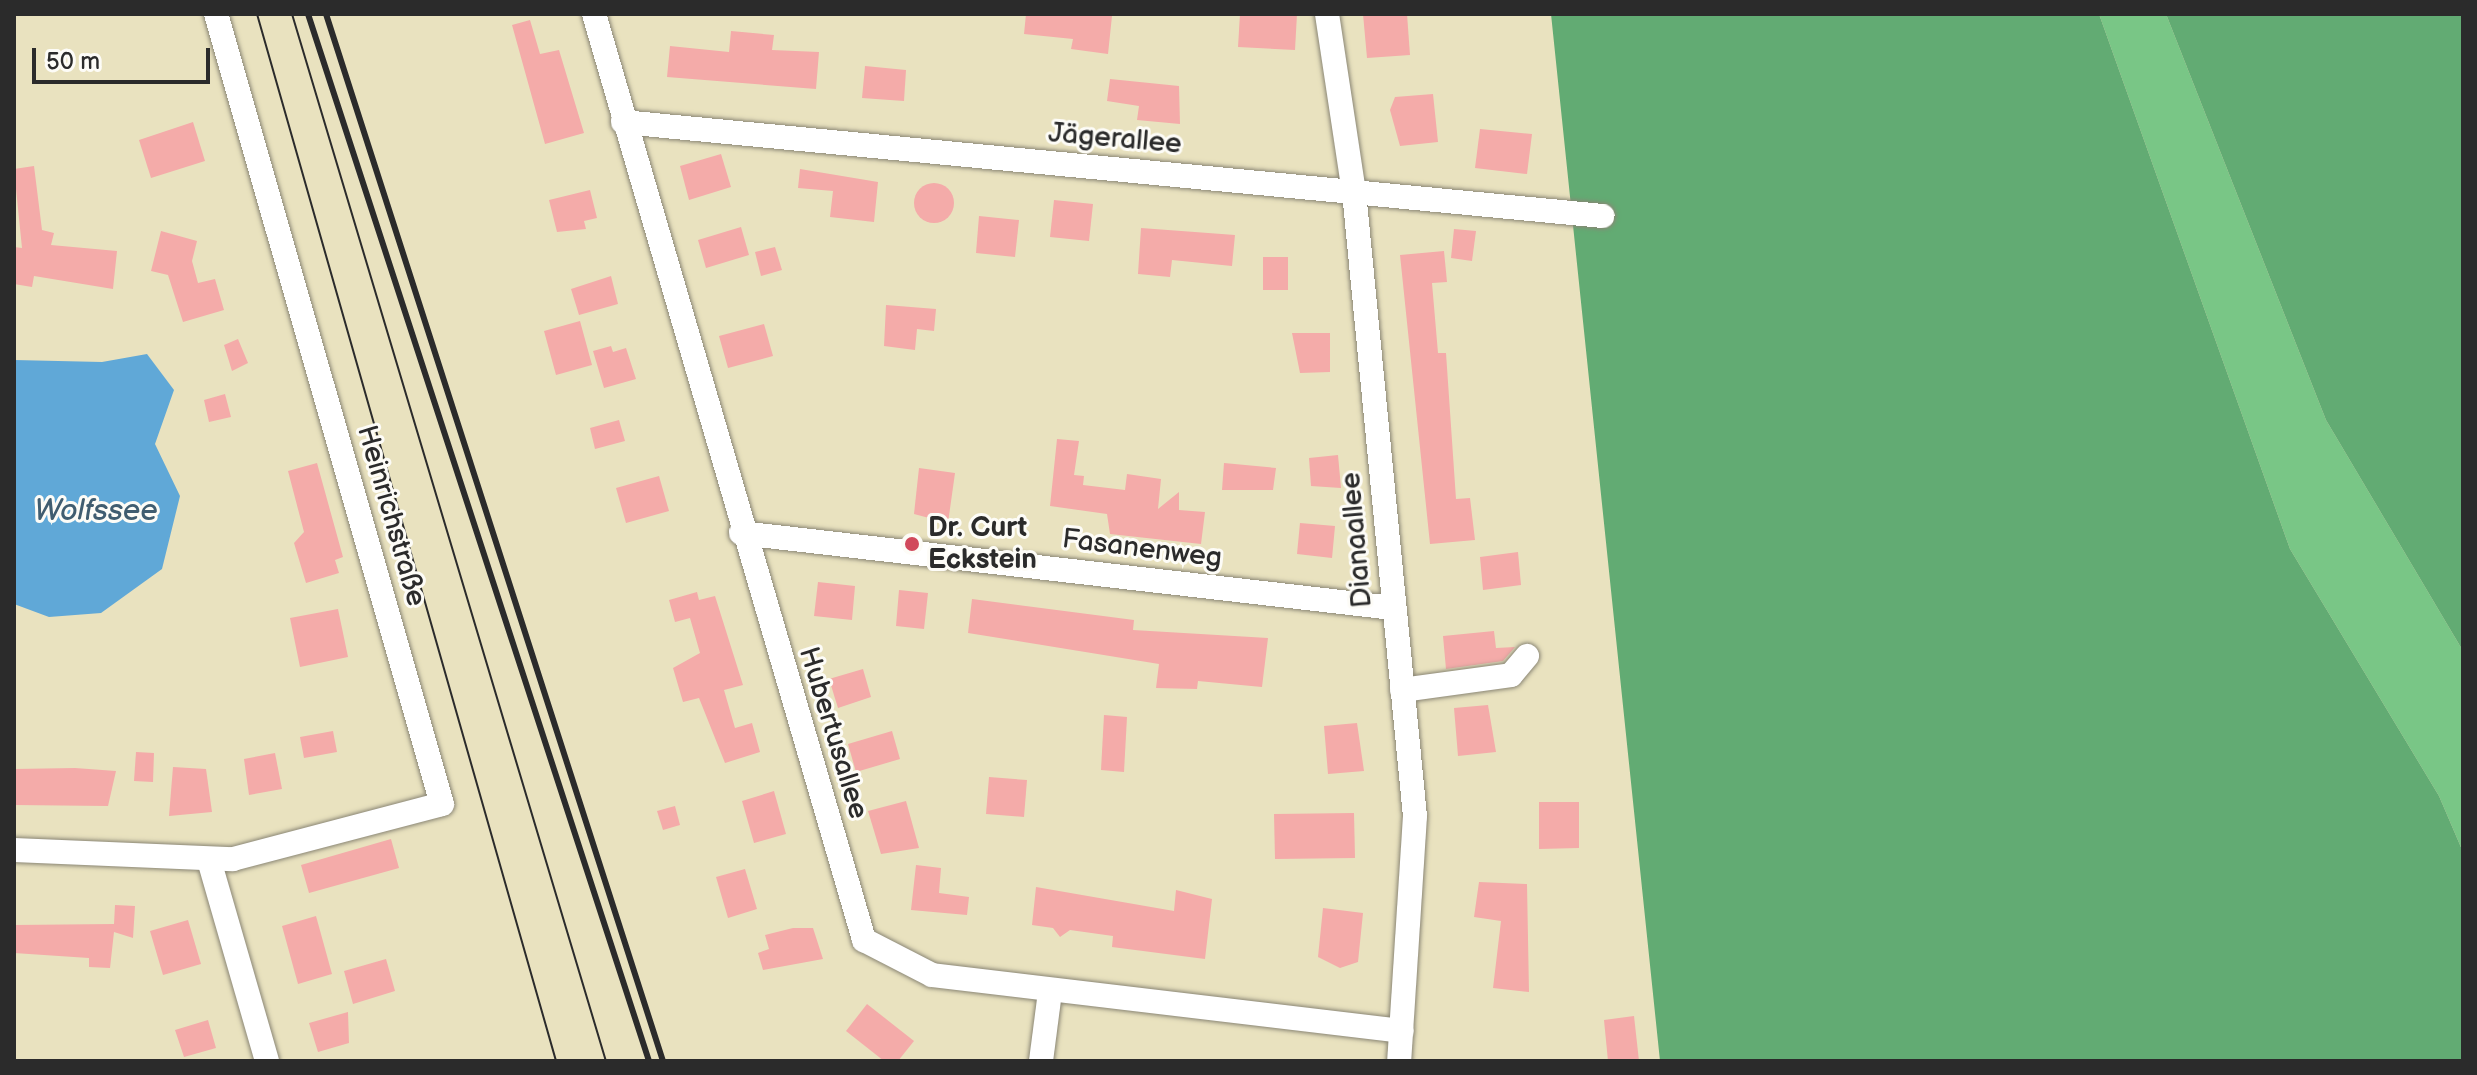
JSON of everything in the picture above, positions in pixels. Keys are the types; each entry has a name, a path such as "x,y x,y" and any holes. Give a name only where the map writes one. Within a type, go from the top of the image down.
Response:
{"street":[{"name":"Heinrichstraße","path":"209,860 442,804 216,14"},
{"name":"Hubertusallee","path":"594,14 741,533 864,940 932,975 1050,992 1402,1031"},
{"name":"Dianaallee","path":"1327,14 1354,192 1415,816 1399,1061"},
{"name":"Jägerallee","path":"623,122 1602,216"},
{"name":"Fasanenweg","path":"741,533 1393,608"},
{"path":"1402,690 1511,675 1527,656"},
{"path":"14,850 209,860 267,1061"},
{"path":"1041,1061 1050,992"}],"green space":[{"path":"1551,14 2099,14 2290,549 2439,796 2463,852 2463,1061 1660,1061"},
{"path":"2099,14 2166,14 2326,420 2463,651 2463,852 2439,796 2290,549"},
{"path":"2166,14 2463,14 2463,651 2326,420"}],"water":[{"name":"Wolfssee","path":"147,354 174,390 155,444 180,496 162,569 101,613 49,617 14,604 14,360 102,362"}],"building":[{"path":"1026,14 1112,16 1108,54 1071,49 1073,39 1024,34"},
{"path":"1240,14 1297,14 1295,50 1238,47"},
{"path":"1363,14 1407,14 1410,55 1367,58"},
{"path":"530,20 540,54 559,50 584,133 545,144 512,25"},
{"path":"731,31 774,35 772,50 819,52 816,89 667,77 670,46 729,52"},
{"path":"865,66 906,70 904,101 862,98"},
{"path":"1110,79 1179,86 1180,124 1137,120 1139,106 1107,101"},
{"path":"1433,94 1438,142 1400,146 1390,110 1395,97"},
{"path":"193,122 205,161 151,178 139,140"},
{"path":"1480,129 1532,134 1527,174 1475,168"},
{"path":"721,154 731,187 689,200 680,166"},
{"path":"34,166 42,230 54,233 51,245 117,251 113,289 34,276 32,287 14,284 14,247 22,248 14,169"},
{"path":"800,169 878,182 874,222 830,217 833,191 798,188"},
{"path":"934,183 948,189 954,203 948,217 934,223 920,217 914,203 920,189"},
{"path":"590,190 597,218 584,221 586,229 557,232 549,200"},
{"path":"1054,200 1093,204 1089,241 1050,237"},
{"path":"979,216 1019,220 1015,257 976,253"},
{"path":"741,227 749,255 706,268 698,240"},
{"path":"1141,228 1235,235 1232,266 1172,260 1170,277 1138,274"},
{"path":"1454,229 1476,231 1472,261 1451,258"},
{"path":"161,231 197,241 192,261 198,283 215,279 224,310 183,322 168,275 151,271"},
{"path":"775,247 782,270 761,276 755,252"},
{"path":"1444,251 1447,282 1432,283 1438,353 1446,353 1456,499 1470,498 1475,540 1430,544 1400,255"},
{"path":"1263,257 1288,257 1288,290 1263,290"},
{"path":"611,276 618,304 579,315 571,289"},
{"path":"886,305 936,309 934,331 917,329 915,350 884,346"},
{"path":"580,321 592,365 556,375 544,331"},
{"path":"764,324 773,356 728,368 719,336"},
{"path":"1292,333 1330,333 1330,372 1300,373"},
{"path":"238,339 248,363 232,371 224,345"},
{"path":"611,346 613,352 626,348 636,379 604,388 593,351"},
{"path":"225,394 231,417 209,422 204,400"},
{"path":"619,420 625,441 595,449 590,428"},
{"path":"1057,439 1079,441 1074,475 1084,476 1083,485 1125,490 1127,474 1161,479 1158,509 1179,492 1179,510 1205,512 1201,544 1110,534 1107,514 1050,506"},
{"path":"1338,455 1341,488 1311,486 1309,458"},
{"path":"317,463 343,557 335,560 339,573 306,583 294,543 304,532 288,471"},
{"path":"1224,463 1276,468 1273,490 1222,490"},
{"path":"919,468 955,473 948,523 914,514"},
{"path":"659,476 669,511 626,523 616,488"},
{"path":"1300,523 1335,526 1332,558 1297,554"},
{"path":"1518,552 1521,585 1483,590 1480,557"},
{"path":"818,582 855,586 852,620 814,616"},
{"path":"899,590 928,593 924,629 896,626"},
{"path":"697,592 699,600 715,596 743,685 724,690 735,728 752,723 760,752 725,763 699,698 683,702 673,668 700,653 690,618 675,622 669,600"},
{"path":"972,599 1134,620 1133,630 1268,638 1262,687 1198,681 1197,689 1156,688 1159,664 968,633"},
{"path":"338,609 348,657 300,667 290,618"},
{"path":"1494,631 1496,648 1515,647 1503,661 1446,669 1443,636"},
{"path":"863,669 871,697 838,708 829,679"},
{"path":"1488,705 1496,752 1458,756 1454,708"},
{"path":"1104,715 1127,717 1124,772 1101,770"},
{"path":"1357,723 1364,771 1328,774 1324,726"},
{"path":"333,731 337,752 304,758 300,737"},
{"path":"892,731 900,759 856,772 848,744"},
{"path":"136,752 154,753 153,782 134,781"},
{"path":"275,753 282,789 249,795 244,759"},
{"path":"173,767 206,769 212,812 169,816"},
{"path":"14,769 116,771 108,806 14,805"},
{"path":"989,777 1027,780 1024,817 986,814"},
{"path":"774,791 786,834 754,843 742,801"},
{"path":"906,801 919,848 881,854 868,811"},
{"path":"1539,802 1579,802 1579,848 1539,849"},
{"path":"675,806 680,825 663,830 657,811"},
{"path":"1354,813 1355,858 1275,859 1274,814"},
{"path":"391,839 399,868 309,893 301,865"},
{"path":"916,865 941,868 939,893 969,897 967,915 911,910"},
{"path":"745,869 757,909 728,918 716,877"},
{"path":"1479,882 1527,884 1529,992 1493,988 1501,921 1474,917"},
{"path":"1036,887 1174,911 1176,890 1212,899 1205,959 1112,947 1113,936 1070,930 1060,937 1053,928 1032,925"},
{"path":"115,905 135,906 133,938 114,932 110,968 89,967 89,958 14,953 14,925 114,924"},
{"path":"1323,908 1363,913 1358,962 1340,968 1318,957"},
{"path":"316,916 332,974 298,984 282,926"},
{"path":"188,920 201,964 163,975 150,931"},
{"path":"793,928 813,928 823,959 763,970 758,953 769,949 765,935"},
{"path":"386,959 395,991 353,1004 344,971"},
{"path":"867,1004 914,1041 898,1061 884,1061 846,1031"},
{"path":"348,1012 349,1043 318,1052 309,1023"},
{"path":"1634,1016 1639,1061 1608,1061 1604,1020"},
{"path":"208,1020 216,1048 184,1057 175,1030"}],"tram line":[{"path":"257,14 556,1061"},
{"path":"292,14 606,1061"}],"railway":[{"path":"308,14 649,1061"},
{"path":"326,14 663,1061"}],"place":[{"name":"Dr. Curt Eckstein","path":"912,544"}]}
